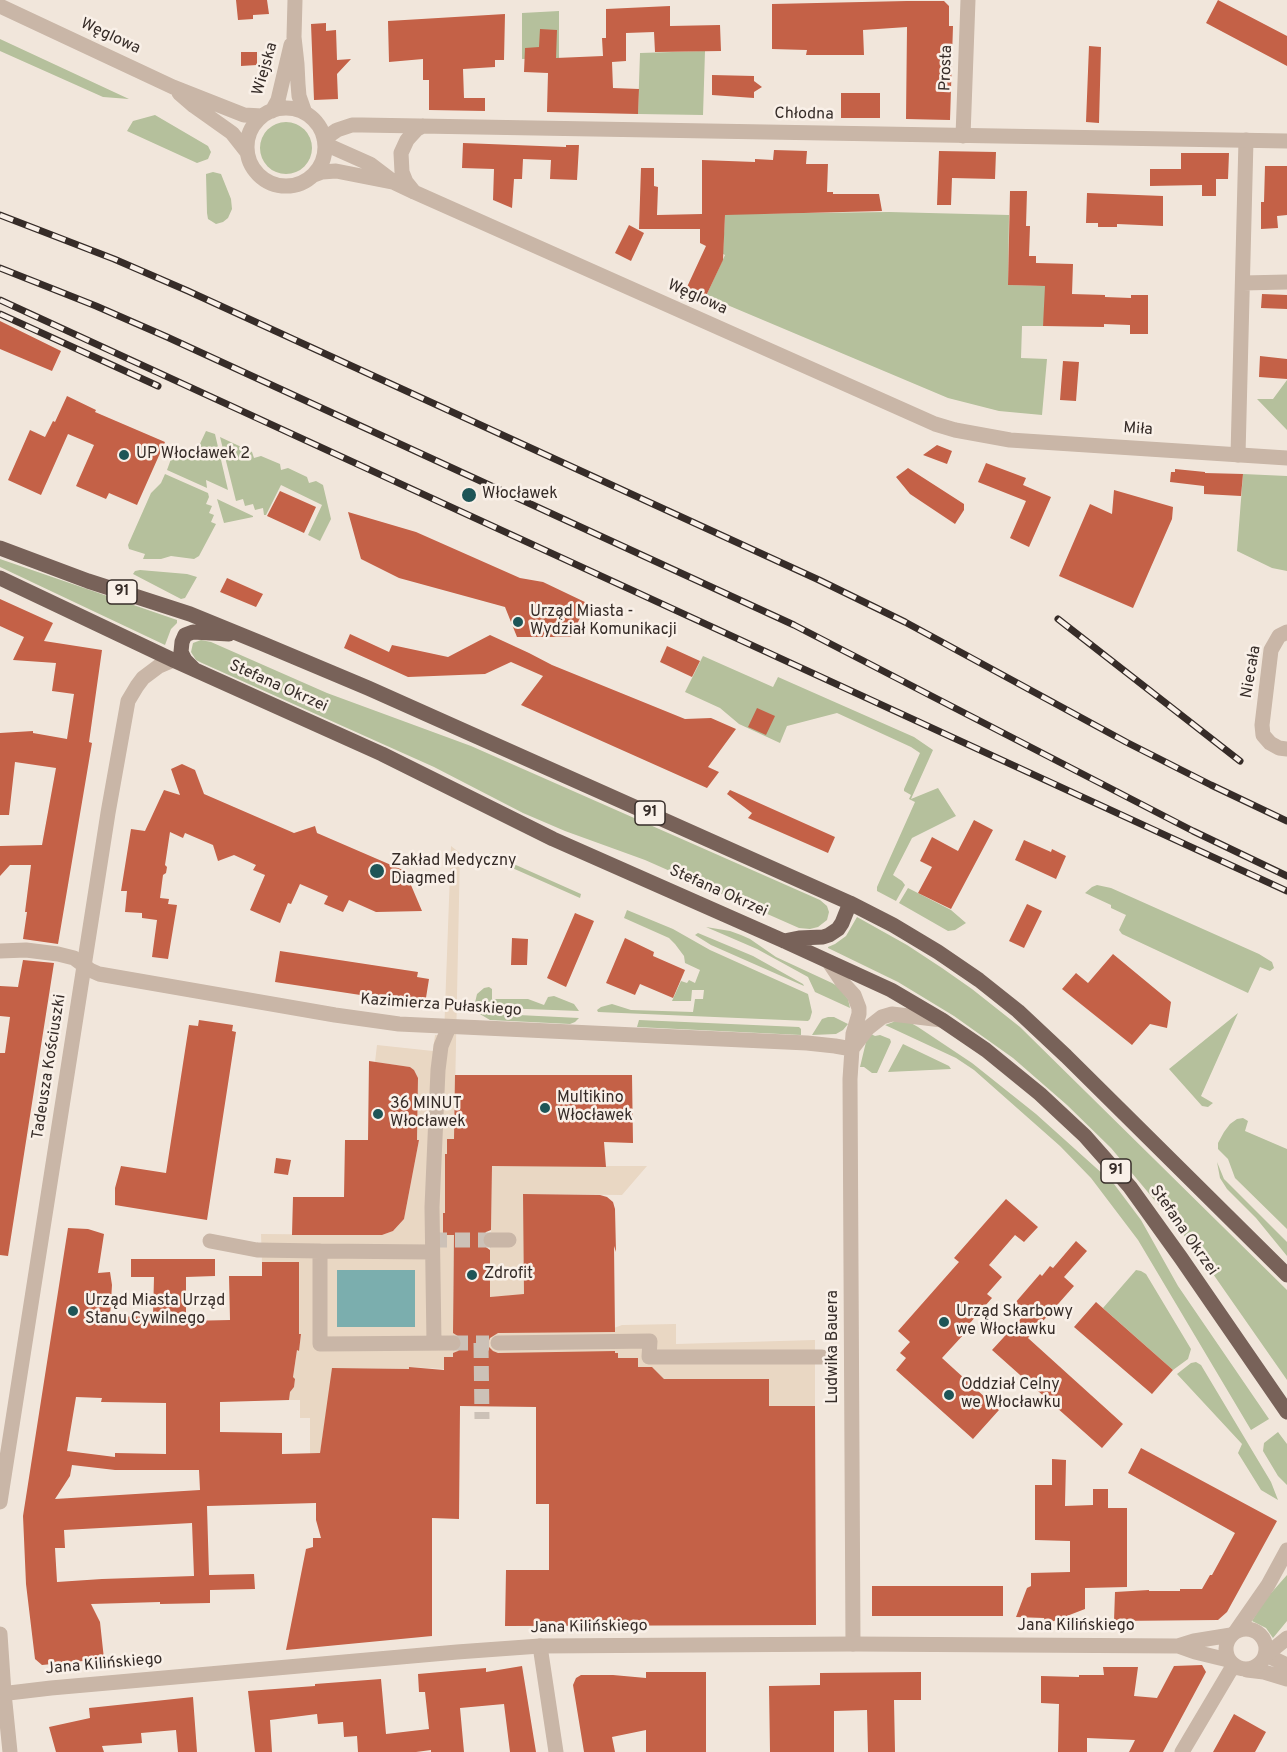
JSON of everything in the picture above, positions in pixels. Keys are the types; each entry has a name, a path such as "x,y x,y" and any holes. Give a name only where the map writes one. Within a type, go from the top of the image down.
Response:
{"main road":[{"name":"Stefana Okrzei","path":"0,548 88,581 190,614 368,688 850,903 924,943 979,980 1018,1011 1287,1275"},
{"name":"Stefana Okrzei","path":"0,578 196,671 382,754 553,839 891,990 942,1020 986,1050 1040,1094 1085,1136 1130,1187 1287,1412"},
{"path":"196,671 185,660 181,652 185,635 193,632 244,636"},
{"name":"91","path":"784,941 799,938 823,938 829,935 838,929 850,903"}],"street":[{"name":"Wiejska","path":"295,0 294,37 299,96 305,113"},
{"name":"Prosta","path":"963,136 968,0"},
{"name":"Węglowa","path":"0,6 173,87 244,115 267,114"},
{"name":"Wiejska","path":"267,114 281,93 294,37"},
{"name":"Węglowa","path":"173,87 194,106 232,133 247,152"},
{"path":"292,109 305,113 317,124 325,141 323,160 314,175 300,184 283,187 266,182 251,166 247,152 251,129 267,114 292,109"},
{"name":"Chłodna","path":"325,141 337,130 352,125 1287,141"},
{"path":"414,192 402,172 401,153 407,140 423,126"},
{"path":"1238,455 1246,140"},
{"name":"Węglowa","path":"325,141 370,164 394,183"},
{"name":"Węglowa","path":"314,175 336,171 394,183 935,423 954,430 988,436"},
{"path":"1243,283 1287,282"},
{"name":"Miła","path":"988,436 1029,442 1287,458"},
{"name":"Niecała","path":"1287,632 1279,636 1271,650 1262,725 1263,735 1270,743 1287,749"},
{"name":"Tadeusza Kościuszki","path":"0,1502 108,813 128,701 136,686 144,678 159,666 173,660"},
{"name":"Kazimierza Pułaskiego","path":"0,951 26,950 58,954 74,958 99,974 399,1024 807,1043 852,1049"},
{"name":"Ludwika Bauera","path":"829,962 854,995 859,1008 850,1079 853,1644"},
{"path":"852,1049 868,1028 882,1017 892,1014 942,1020"},
{"path":"434,1343 432,1207 438,1070 441,1046 449,1027"},
{"path":"490,1240 509,1240"},
{"path":"210,1241 257,1250 432,1252"},
{"path":"320,1251 320,1344 453,1343"},
{"path":"498,1343 650,1341 649,1357 822,1357"},
{"path":"1236,1665 1226,1647 1268,1585 1287,1550"},
{"path":"1234,1633 1243,1629 1256,1632 1265,1642 1266,1655"},
{"name":"Jana Kilińskiego","path":"1,1692 540,1646 853,1644 1178,1646 1234,1633"},
{"path":"0,1634 1,1692 10,1752"},
{"path":"1236,1665 1259,1665 1266,1655 1287,1638"},
{"path":"540,1646 556,1752"},
{"name":"Jana Kilińskiego","path":"1178,1646 1287,1679"},
{"path":"1266,1655 1287,1665"},
{"path":"1182,1752 1236,1665"}],"green space":[{"path":"559,11 559,58 522,59 522,13"},
{"path":"0,39 129,99 103,97 0,51"},
{"path":"705,51 703,115 638,114 640,53"},
{"path":"155,115 208,146 211,152 208,159 197,163 127,131 133,121"},
{"path":"286,122 300,126 308,134 312,148 308,162 300,170 286,174 272,170 264,162 260,148 264,134 272,126"},
{"path":"213,172 221,174 231,199 232,209 228,218 216,224 208,219 207,213 206,174"},
{"path":"889,212 1009,215 1008,285 1049,286 1043,326 1022,326 1021,358 1047,359 1042,415 999,411 948,398 706,296 725,255 723,254 725,214"},
{"path":"1287,380 1287,430 1257,399 1273,399"},
{"path":"206,431 215,434 228,490 206,480 207,488 167,470 171,459 198,448"},
{"path":"220,437 252,452 254,458 261,456 280,464 281,470 288,468 307,477 309,483 316,481 323,485 331,519 320,541 308,535 322,505 281,485 266,515 264,515 263,508 255,510 253,504 245,506 243,499 236,501"},
{"path":"165,474 208,493 206,504 212,506 209,513 214,515 211,522 216,524 199,556 194,559 171,556 161,559 143,559 145,554 129,549 128,545 151,493 161,483"},
{"path":"1243,474 1287,476 1287,571 1272,568 1237,551"},
{"path":"217,499 253,516 253,517 224,523"},
{"path":"0,559 177,620 177,623 171,629 165,645 0,567"},
{"path":"140,570 197,577 185,598 181,599 133,574"},
{"path":"201,640 211,642 327,693 471,746 820,900 827,906 829,912 827,920 818,927 799,928 645,860 523,813 434,767 196,660 191,652 193,643"},
{"path":"703,656 773,687 778,677 914,737 933,750 911,799 938,788 956,816 912,838 893,875 905,885 896,901 877,891 877,887 915,802 909,799 911,795 904,789 920,753 837,713 787,726 780,743 739,724 720,708 685,692"},
{"path":"489,853 581,894 580,898 501,863"},
{"path":"1097,885 1111,888 1259,954 1272,962 1274,968 1270,971 1260,967 1248,993 1122,934 1119,930 1126,915 1085,893"},
{"path":"908,888 951,910 966,923 955,930 948,931 899,903"},
{"path":"627,910 673,929 710,950 808,994 812,1012 810,1019 808,1021 598,1012 597,1010 601,1007 612,1004 631,1010 693,1012 695,999 703,999 704,990 692,990 691,1001 672,1001 681,981 687,983 689,980 695,983 700,970 685,963 684,956 669,938 624,918"},
{"path":"857,917 942,968 1020,1027 1287,1290 1287,1380 1197,1251 1111,1148 1067,1105 1013,1058 954,1016 898,982 828,948 846,936"},
{"path":"706,927 730,931 750,939 776,957 832,983 848,999 850,1008 815,992 808,977 757,949"},
{"path":"698,933 753,956 804,986 711,945 695,935"},
{"path":"489,987 492,989 492,999 528,999 544,1005 548,997 554,996 574,1004 579,1011 474,1007 477,994"},
{"path":"478,1013 579,1018 570,1024 490,1020"},
{"path":"1238,1013 1201,1096 1213,1103 1208,1107 1202,1106 1169,1069"},
{"path":"834,1017 848,1024 836,1034 812,1035 822,1019"},
{"path":"639,1020 799,1027 801,1035 637,1027"},
{"path":"896,1021 911,1023 972,1063 1036,1114 1114,1184 1141,1220 1178,1286 1269,1419 1251,1430 1138,1240 1091,1178 1060,1146 974,1070 956,1058 885,1025"},
{"path":"871,1034 890,1039 891,1042 877,1073 860,1067 866,1042"},
{"path":"903,1044 949,1066 951,1069 888,1072"},
{"path":"1243,1118 1248,1121 1245,1131 1287,1149 1287,1229 1235,1178 1228,1159 1218,1149 1218,1143 1230,1124"},
{"path":"1217,1162 1224,1179 1287,1242 1287,1256 1256,1218 1227,1189 1220,1178"},
{"path":"1136,1270 1146,1274 1191,1349 1188,1359 1173,1370 1103,1308"},
{"path":"1196,1362 1201,1365 1271,1482 1278,1500 1261,1490 1238,1453 1242,1444 1177,1374 1191,1363"},
{"path":"1278,1432 1287,1444 1287,1485 1278,1476 1263,1451 1264,1443"},
{"path":"1287,1575 1287,1621 1273,1638 1266,1628 1252,1621 1264,1601"}],"shaded area":[{"path":"451,846 460,853 454,1139 447,1139 447,1154 445,1154 443,1235 491,1235 492,1161 496,1166 647,1166 622,1195 524,1194 524,1269 535,1294 490,1297 490,1246 454,1245 453,1327 614,1328 622,1325 676,1324 676,1344 815,1340 815,1406 769,1406 769,1379 675,1379 675,1406 638,1367 638,1359 618,1358 618,1354 517,1366 444,1357 444,1369 333,1368 320,1453 310,1454 310,1418 300,1418 300,1400 289,1400 290,1389 294,1387 293,1377 301,1334 299,1334 299,1262 262,1262 261,1234 382,1235 393,1231 404,1219 419,1140 417,1140 418,1078 410,1067 375,1062 377,1045 433,1051 435,1035 444,1035"}],"water":[{"path":"337,1270 415,1270 415,1327 337,1327"}],"building":[{"path":"236,0 267,0 269,14 253,15 253,19 238,20"},
{"path":"1218,0 1287,36 1287,66 1206,23"},
{"path":"944,1 949,6 949,26 953,26 950,120 906,119 907,27 863,30 864,55 806,55 807,50 772,49 772,4"},
{"path":"670,6 670,26 720,25 721,51 655,52 654,32 626,33 626,61 612,62 613,88 639,89 638,114 547,112 548,73 524,72 525,48 539,47 540,29 557,30 556,58 603,56 602,38 606,38 606,9"},
{"path":"505,14 504,60 495,60 495,67 463,69 464,98 485,98 485,111 429,110 429,80 423,80 423,59 389,62 388,21"},
{"path":"326,23 326,31 336,30 337,60 351,59 337,74 338,99 314,100 311,24"},
{"path":"1089,46 1101,47 1099,123 1086,122"},
{"path":"241,52 257,52 257,65 241,66"},
{"path":"712,75 754,76 754,81 762,87 754,92 754,98 712,95"},
{"path":"841,93 880,93 880,118 841,118"},
{"path":"463,143 566,147 566,145 579,145 577,180 550,179 551,160 523,159 522,179 514,179 512,208 493,200 494,169 462,168"},
{"path":"774,150 807,151 806,164 828,164 827,192 879,194 882,211 725,215 723,260 706,296 687,287 706,246 700,243 700,229 639,229 641,168 654,168 654,186 658,187 657,215 702,214 702,160 755,162 755,159 773,160"},
{"path":"939,151 996,152 995,179 952,178 951,205 937,205"},
{"path":"1181,153 1229,153 1228,179 1216,179 1216,196 1202,196 1202,185 1150,186 1150,169 1181,169"},
{"path":"1265,166 1287,166 1287,215 1277,216 1278,228 1261,229"},
{"path":"1010,191 1027,191 1026,226 1030,226 1029,256 1036,256 1036,263 1073,264 1072,294 1131,298 1131,295 1148,295 1148,334 1130,334 1130,325 1043,326 1045,286 1008,285"},
{"path":"1087,193 1163,196 1163,226 1117,224 1117,227 1098,227 1098,223 1086,223"},
{"path":"629,225 644,233 631,261 615,253"},
{"path":"1262,294 1287,295 1287,309 1261,308"},
{"path":"0,321 61,351 52,371 0,349"},
{"path":"1260,356 1287,359 1287,379 1259,377"},
{"path":"1063,361 1079,362 1076,401 1060,400"},
{"path":"67,396 96,410 95,412 165,442 137,505 109,493 106,499 76,486 94,445 68,434 41,495 8,480 30,430 45,437"},
{"path":"937,445 952,451 947,464 923,455"},
{"path":"986,463 1026,478 1023,485 1051,497 1029,547 1010,538 1026,501 978,482"},
{"path":"908,468 964,504 964,510 955,524 910,494 896,477"},
{"path":"1175,469 1243,474 1241,496 1204,494 1204,486 1170,482 1171,472 1175,472"},
{"path":"1114,490 1173,507 1172,519 1133,608 1059,576 1090,504 1112,514"},
{"path":"280,491 316,507 304,533 267,516"},
{"path":"348,512 416,532 520,578 543,582 587,603 571,637 517,637 505,607 399,578 361,559"},
{"path":"227,578 263,594 256,607 220,592"},
{"path":"0,599 53,623 44,641 102,650 89,742 92,743 58,944 23,939 31,865 10,865 0,876 0,846 42,845 56,768 15,762 9,815 0,815 0,733 33,731 33,733 67,739 74,694 52,691 56,663 13,660 24,637 0,626"},
{"path":"350,634 389,652 392,645 448,657 490,635 552,665 685,719 711,718 736,729 708,767 719,772 707,788 521,705 543,676 511,662 485,674 408,677 344,648"},
{"path":"667,646 700,661 692,677 660,662"},
{"path":"757,708 775,716 766,735 748,727"},
{"path":"182,764 195,770 204,794 294,833 315,826 317,833 405,871 422,911 376,912 349,900 343,912 324,904 328,896 300,884 291,904 288,903 280,923 250,910 265,875 253,870 256,865 234,855 218,861 213,845 185,833 183,838 170,832 165,865 167,867 163,875 160,898 169,899 168,904 177,905 168,959 152,957 157,920 142,918 142,913 125,912 127,891 121,891 131,829 145,831 164,790 180,795 171,769"},
{"path":"730,790 835,837 828,853 748,818 752,813 727,794"},
{"path":"974,820 993,830 951,909 918,893 932,867 920,861 932,837 958,851"},
{"path":"1024,840 1066,856 1056,879 1015,860"},
{"path":"1027,904 1042,911 1024,948 1009,941"},
{"path":"575,913 594,921 566,987 547,978"},
{"path":"512,938 528,939 527,965 511,965"},
{"path":"625,938 654,952 653,956 685,970 673,998 640,984 635,995 606,983"},
{"path":"280,951 418,972 417,977 429,979 425,1004 275,982"},
{"path":"1113,954 1171,1002 1167,1028 1150,1024 1132,1045 1062,989 1076,973 1088,983"},
{"path":"23,960 54,963 8,1256 0,1255 0,1053 5,1053 10,1017 0,1016 0,986 18,987"},
{"path":"199,1020 233,1025 232,1031 236,1032 207,1220 115,1205 115,1188 121,1166 166,1173 189,1025 198,1026"},
{"path":"369,1061 410,1067 418,1078 417,1140 419,1140 404,1219 393,1231 382,1235 292,1235 293,1197 344,1197 345,1140 368,1140"},
{"path":"455,1075 632,1075 633,1143 604,1142 606,1167 492,1166 491,1230 486,1232 481,1239 483,1245 490,1250 490,1297 524,1294 523,1194 607,1197 613,1202 615,1209 615,1332 498,1333 490,1338 489,1347 498,1353 615,1351 618,1353 618,1358 638,1358 638,1367 652,1367 664,1379 769,1379 769,1406 815,1406 816,1625 505,1626 506,1570 549,1570 549,1504 536,1504 536,1407 460,1406 459,1519 432,1518 432,1636 286,1650 306,1549 313,1547 313,1538 321,1538 316,1520 316,1503 207,1506 209,1575 254,1574 255,1589 210,1590 210,1603 91,1604 100,1622 104,1659 42,1665 35,1659 26,1584 23,1516 68,1228 88,1229 104,1234 98,1273 110,1272 112,1285 110,1317 153,1316 154,1277 131,1277 131,1259 215,1259 215,1276 186,1277 186,1321 230,1320 229,1276 262,1276 262,1262 299,1262 299,1334 301,1334 293,1377 294,1387 290,1392 289,1400 220,1402 220,1432 282,1433 282,1454 320,1453 332,1368 409,1369 409,1367 444,1370 444,1357 453,1357 453,1353 462,1347 461,1338 453,1333 454,1235 443,1235 445,1154 447,1154 447,1139 454,1139","holes":["76,1397 102,1398 101,1402 166,1403 166,1454 115,1453 115,1457 67,1451","72,1465 115,1470 199,1470 200,1490 55,1499 70,1476","192,1523 194,1576 57,1582 55,1548 65,1548 64,1530"]},
{"path":"276,1158 291,1160 288,1175 274,1173"},
{"path":"1006,1199 1038,1227 1024,1242 1015,1235 989,1265 1002,1277 987,1294 992,1298 942,1358 999,1410 973,1439 896,1370 906,1358 900,1353 910,1342 898,1331 959,1262 954,1258"},
{"path":"1076,1241 1087,1251 1064,1277 1074,1286 1028,1338 1123,1424 1102,1448 992,1350 1026,1313 1015,1303 1040,1274 1042,1276 1050,1266 1053,1268"},
{"path":"1096,1302 1173,1370 1152,1394 1074,1327"},
{"path":"1141,1448 1277,1521 1227,1612 1218,1620 1114,1621 1115,1592 1202,1589 1235,1533 1128,1473"},
{"path":"1052,1459 1066,1460 1065,1506 1093,1505 1093,1489 1108,1489 1108,1508 1127,1508 1127,1587 1085,1588 1085,1609 1046,1624 1044,1618 1016,1617 1027,1588 1031,1586 1031,1573 1070,1572 1070,1541 1035,1540 1035,1485 1052,1485"},
{"path":"872,1586 1003,1586 1003,1616 872,1616"},
{"path":"1202,1665 1206,1672 1163,1752 1129,1752 1135,1740 1087,1738 1087,1752 1058,1752 1059,1704 1041,1703 1041,1676 1104,1675 1103,1667 1138,1667 1134,1696 1157,1698 1174,1666"},
{"path":"522,1666 536,1752 510,1752 504,1704 460,1708 464,1752 431,1752 431,1750 358,1752 357,1736 344,1737 343,1722 318,1724 317,1714 270,1720 272,1752 255,1752 248,1691 381,1679 386,1734 429,1729 425,1692 419,1692 418,1674 486,1668 486,1672"},
{"path":"646,1672 706,1672 706,1752 646,1752 646,1730 612,1737 615,1752 584,1752 573,1685 576,1678 581,1675 613,1675 646,1678"},
{"path":"921,1672 921,1700 894,1700 895,1752 868,1752 867,1710 834,1711 834,1752 770,1752 769,1686 820,1685 820,1673"},
{"path":"193,1697 197,1752 178,1752 176,1730 141,1733 142,1743 102,1746 104,1752 56,1752 49,1727 90,1718 89,1708"},
{"path":"1234,1714 1266,1732 1255,1752 1213,1752"}],"tunnel":[{"path":"432,1240 491,1240"},
{"path":"453,1343 489,1343"},
{"path":"481,1343 482,1419"}],"railway":[{"path":"0,215 114,259 188,291 819,580 905,622 1126,742 1287,821"},
{"path":"0,268 167,337 794,625 1193,831 1287,876"},
{"path":"0,300 1287,891"},
{"path":"0,314 158,386"},
{"path":"1058,619 1240,761"}],"place":[{"name":"UP Włocławek 2","path":"124,455"},
{"name":"Włocławek","path":"469,495"},
{"name":"Urząd Miasta - Wydział Komunikacji","path":"518,622"},
{"name":"Zakład Medyczny Diagmed","path":"377,871"},
{"name":"Multikino Włocławek","path":"545,1108"},
{"name":"36 MINUT Włocławek","path":"378,1114"},
{"name":"Zdrofit","path":"472,1275"},
{"name":"Urząd Miasta Urząd Stanu Cywilnego","path":"73,1311"},
{"name":"Urząd Skarbowy we Włocławku","path":"944,1322"},
{"name":"Oddział Celny we Włocławku","path":"949,1395"}]}
